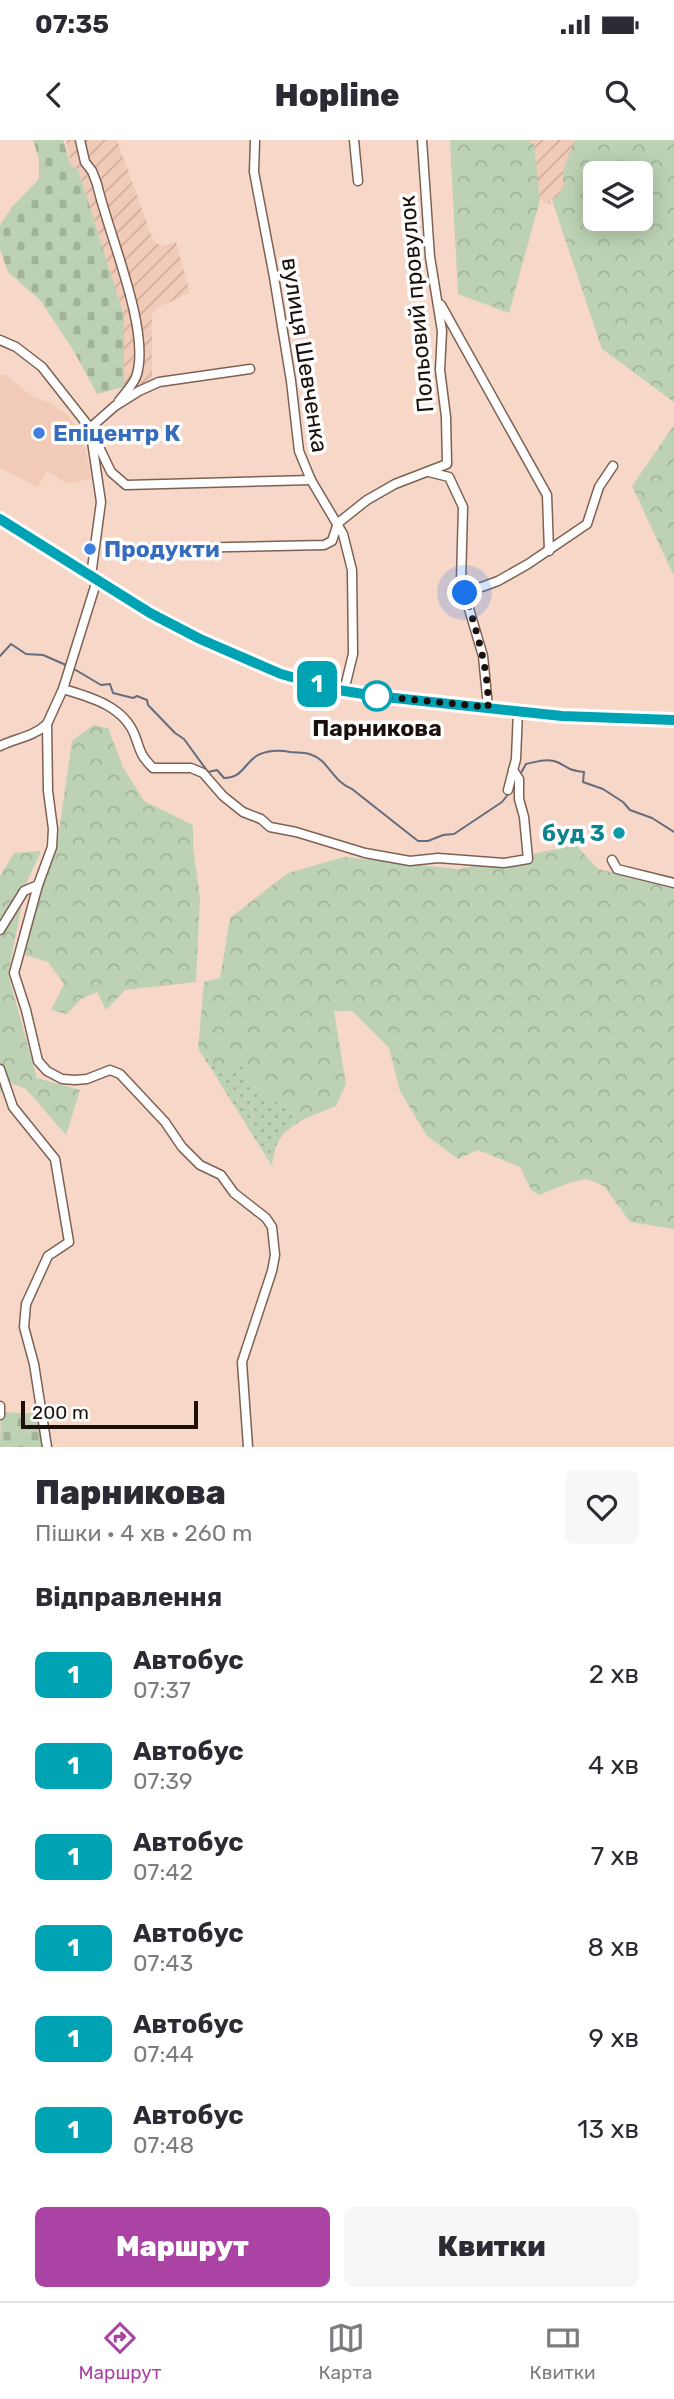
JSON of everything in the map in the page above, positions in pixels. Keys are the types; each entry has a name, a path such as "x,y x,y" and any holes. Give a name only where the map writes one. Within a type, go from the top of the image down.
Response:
{"main road":[{"path":"0,519 173,625 249,662 281,674 344,691 376,696 586,718 674,720"}],"street":[{"path":"80,140 85,162 97,184 134,310 139,336 137,375 116,406"},
{"name":"вулиця Шевченка","path":"256,140 254,172 291,381 299,451 311,480 338,523 349,552 352,570 353,654 344,691"},
{"path":"354,140 358,181"},
{"name":"Польовий провулок","path":"422,140 430,257 442,331 440,370 446,417 447,464 429,472"},
{"path":"438,301 547,495 550,551"},
{"path":"0,340 16,347 42,366 90,428 111,472 126,485 311,480"},
{"path":"90,428 116,406 159,382 250,369"},
{"path":"0,747 37,733 47,724 70,667 94,578 101,502 90,428"},
{"path":"465,593 498,581 550,551 587,524 598,487 613,466"},
{"path":"128,549 319,546 332,541 338,523 395,484 429,472 449,477 463,507 461,582 483,656 488,707"},
{"path":"63,689 89,696 125,718 143,758 153,768 191,768 203,773 223,796 243,812 261,819 270,827 365,853 410,861 438,859 504,863 528,859 516,774 518,710"},
{"path":"47,724 52,847 38,885 14,973 38,1061 47,1071 62,1079 87,1079 110,1070 120,1074 165,1122 182,1147 200,1166 221,1175 234,1192 266,1218 272,1227 275,1255 272,1271 242,1362 248,1447"},
{"path":"508,790 516,774"},
{"path":"612,860 617,869 674,883"},
{"path":"0,930 24,891 38,885"},
{"path":"0,1069 13,1107 55,1159 69,1242 48,1256 26,1304 24,1327 36,1376 47,1447"},
{"path":"0,1406 0,1415"}],"shaded area":[{"path":"66,140 117,140 153,240 161,246 176,242 190,293 158,307 152,315 152,381 124,388 124,316 78,169 71,166"},
{"path":"530,140 575,140 563,172 565,183 561,193 555,198 551,197 550,204 540,200 534,144 529,143"},
{"name":"Епіцентр К","path":"0,374 6,375 33,397 48,402 68,415 84,441 91,479 68,484 47,471 37,487 0,468"}],"green space":[{"path":"33,140 63,140 71,166 78,169 124,316 124,387 97,394 75,353 40,300 8,272 0,249 0,225 12,207 39,179 39,159"},
{"path":"450,140 530,140 529,143 534,143 540,200 509,313 458,294"},
{"path":"575,140 674,140 674,402 602,349 551,197 555,198 561,191 564,168"},
{"path":"674,425 674,576 632,486"},
{"path":"93,725 108,728 123,767 144,801 193,825 193,848 200,897 196,982 125,990 106,1010 97,992 81,999 67,1014 51,1010 64,984 48,962 21,954 39,891 56,852 72,741"},
{"path":"576,845 598,869 674,886 674,1229 630,1222 604,1186 587,1179 539,1195 531,1190 520,1167 478,1150 458,1159 427,1136 400,1091 389,1048 352,1011 334,1011 346,1084 336,1106 306,1118 285,1108 269,1096 240,1064 231,1070 214,1065 198,1048 204,982 220,978 230,918 288,873 344,857 459,869"},
{"path":"41,851 26,884 8,974 37,1078 80,1090 66,1135 26,1089 9,1082 0,1093 0,876 14,853"},
{"path":"198,1048 214,1065 240,1064 269,1096 285,1108 306,1118 281,1137 275,1149 272,1166"},
{"path":"1,1412 43,1414 47,1447 0,1447"}],"waterway":[{"path":"0,656 11,644 26,654 43,655 66,665"},
{"path":"74,669 101,685 110,684 113,693 147,700 148,705 184,739 208,772 217,770 224,778 235,776 258,755 270,751 309,754 322,761 340,781 418,841 454,834 502,802 510,792"},
{"path":"521,773 526,764 546,760 584,772 583,782 603,789 630,810 652,818 674,832"}],"bus line":[{"name":"1","path":"0,519 150,613 249,662 281,674 338,690 376,696 562,716 674,720"}],"place":[{"name":"Епіцентр К","path":"39,433"},
{"name":"Продукти","path":"90,549"},
{"name":"Парникова","path":"377,696"},
{"name":"буд 3","path":"619,833"}],"route":[{"path":"377,696 488,707 483,656 465,593"}]}
